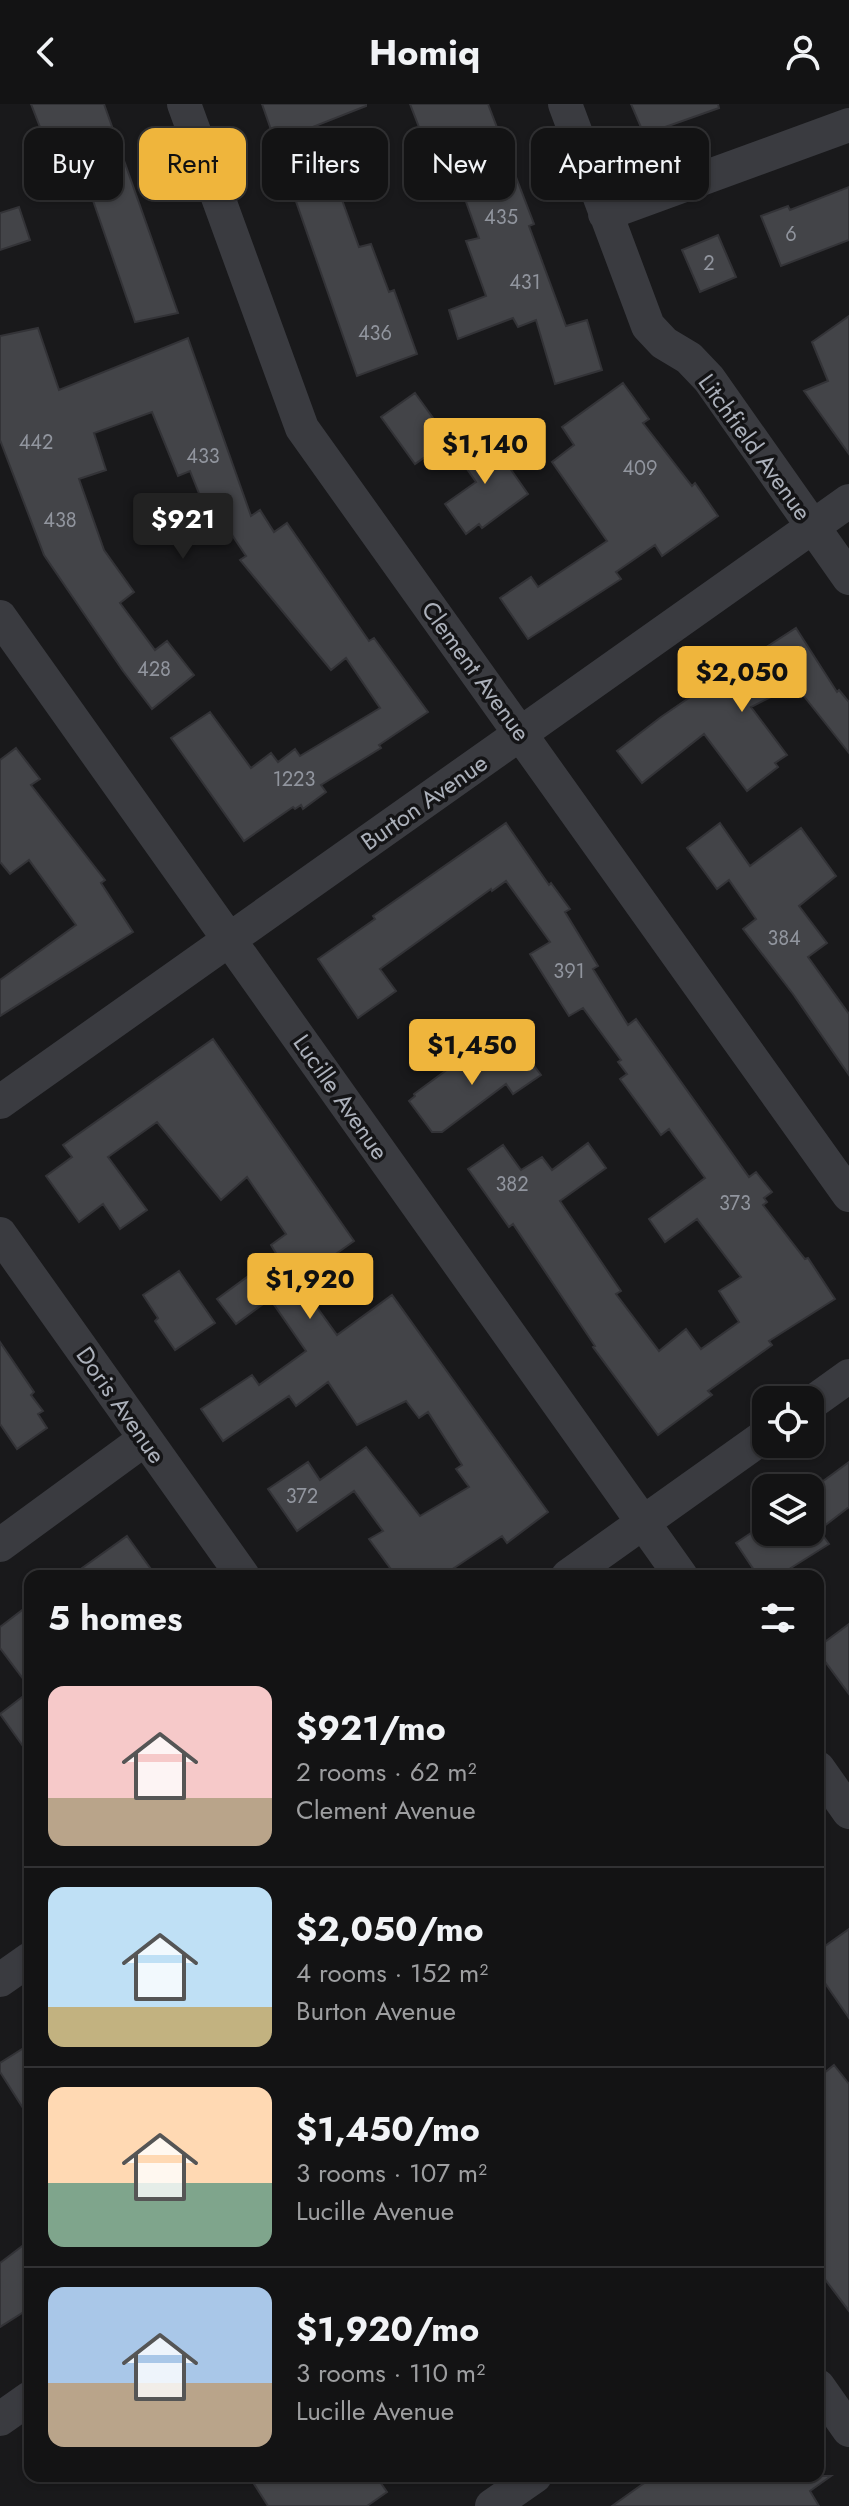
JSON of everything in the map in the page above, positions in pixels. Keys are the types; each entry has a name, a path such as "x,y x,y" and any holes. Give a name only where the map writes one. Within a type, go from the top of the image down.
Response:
{"street":[{"name":"Clement Avenue","path":"184,104 302,428 849,1195"},
{"name":"Litchfield Avenue","path":"565,104 648,326 664,343 689,358 709,379 849,578"},
{"path":"605,214 849,125"},
{"name":"Burton Avenue","path":"0,1102 849,501"},
{"name":"Lucille Avenue","path":"0,617 677,1570"},
{"name":"Doris Avenue","path":"0,1234 239,1570"},
{"path":"824,1394 849,1376"},
{"path":"0,1545 145,1439"},
{"path":"576,1570 752,1445"},
{"path":"824,1777 849,1812"},
{"path":"0,1980 24,1963"},
{"path":"824,2395 849,2430"},
{"path":"0,2419 24,2402"},
{"path":"492,2506 526,2482"}],"building":[{"path":"31,104 104,104 112,128 40,128"},
{"path":"262,104 366,104 310,128 270,128"},
{"path":"410,104 488,104 497,128 419,128"},
{"path":"631,104 718,104 719,108 662,128 641,128"},
{"path":"123,158 178,313 135,322 93,200 123,200"},
{"path":"515,174 534,224 529,226 566,326 587,320 602,370 555,384 536,320 518,327 513,318 458,339 449,310 486,296 466,241 479,238 465,200 515,200"},
{"path":"849,187 849,240 781,266 761,216 788,206 790,210"},
{"path":"296,200 342,200 359,247 371,244 389,292 394,290 417,354 357,376"},
{"path":"19,207 30,240 0,250 0,213"},
{"path":"718,235 736,277 700,292 682,250"},
{"path":"849,316 849,454 804,391 828,381 812,342"},
{"path":"38,328 59,390 188,338 251,516 260,510 274,532 287,523 369,641 374,638 428,712 379,745 381,748 321,785 326,792 303,809 301,805 295,809 293,807 244,841 171,738 210,712 251,768 271,753 278,762 295,749 300,756 380,708 346,658 331,670 240,560 246,556 214,508 206,511 190,471 178,476 152,412 94,433 106,470 79,479 104,550 134,592 120,603 155,650 167,641 194,675 152,709 44,555 0,440 0,336"},
{"path":"623,383 649,419 643,423 692,486 695,483 718,516 662,556 655,545 616,572 621,579 528,639 500,598 531,577 538,587 607,541 552,462 574,445 562,427"},
{"path":"415,393 449,440 415,464 381,417"},
{"path":"488,437 528,494 482,528 479,524 466,534 445,504 476,482 453,449"},
{"path":"796,628 837,692 839,690 849,702 849,753 795,685 751,707 787,755 775,763 778,767 747,791 704,734 642,783 617,751 661,717"},
{"path":"16,748 40,779 31,785 105,880 101,883 133,932 0,1016 0,980 76,925 29,860 10,874 0,862 0,760"},
{"path":"506,823 549,885 551,883 570,909 565,912 598,966 593,969 628,1025 636,1019 749,1177 756,1172 772,1192 764,1198 767,1202 763,1205 805,1259 808,1258 835,1299 769,1341 772,1345 708,1391 712,1395 658,1435 593,1347 513,1224 509,1227 468,1169 503,1145 521,1170 542,1157 552,1170 588,1143 606,1168 560,1201 621,1291 616,1294 659,1351 686,1329 701,1349 739,1322 719,1291 741,1277 697,1219 665,1242 649,1219 705,1178 669,1129 661,1135 620,1079 627,1074 618,1062 621,1060 583,1008 569,1016 530,954 550,942 506,881 380,969 396,991 358,1018 318,959 375,919 373,916"},
{"path":"720,823 750,866 801,828 836,876 799,906 827,943 808,957 849,1014 849,1075 743,929 756,919 729,880 717,889 687,848"},
{"path":"213,1039 354,1241 298,1281 337,1335 392,1295 548,1512 507,1543 502,1536 451,1570 392,1570 369,1539 383,1531 354,1491 297,1531 268,1489 308,1462 320,1480 366,1447 420,1516 469,1487 456,1469 462,1465 428,1412 419,1418 406,1401 357,1425 328,1382 296,1406 289,1396 223,1441 201,1409 252,1375 259,1385 306,1351 270,1299 236,1324 217,1299 277,1255 271,1245 286,1234 247,1177 221,1200 157,1122 108,1157 147,1210 120,1229 103,1204 79,1222 46,1176 72,1157 63,1145"},
{"path":"514,1039 541,1075 513,1094 506,1084 442,1132 432,1132 409,1101 414,1094 459,1061 468,1073"},
{"path":"179,1271 215,1323 175,1350 155,1321 158,1318 143,1295"},
{"path":"0,1342 34,1392 31,1395 43,1411 38,1414 47,1428 17,1449 0,1424"},
{"path":"849,1462 849,1507 824,1526 824,1480"},
{"path":"752,1532 752,1546 824,1546 824,1537 829,1544 788,1570 754,1570 736,1543"},
{"path":"127,1536 152,1570 79,1570"},
{"path":"24,1609 24,1680 0,1648 0,1627"},
{"path":"849,1624 849,1694 824,1660 824,1643"},
{"path":"24,1696 24,1748 0,1714"},
{"path":"849,1929 849,2018 824,1982 824,1947"},
{"path":"24,2048 24,2110 0,2072 0,2063"},
{"path":"834,2065 849,2084 849,2311 824,2278 824,2073"},
{"path":"24,2245 24,2312 0,2327 0,2263"},
{"path":"253,2482 380,2482 387,2492 367,2506 268,2506"},
{"path":"646,2482 823,2482 810,2491 819,2506 612,2506"}]}
